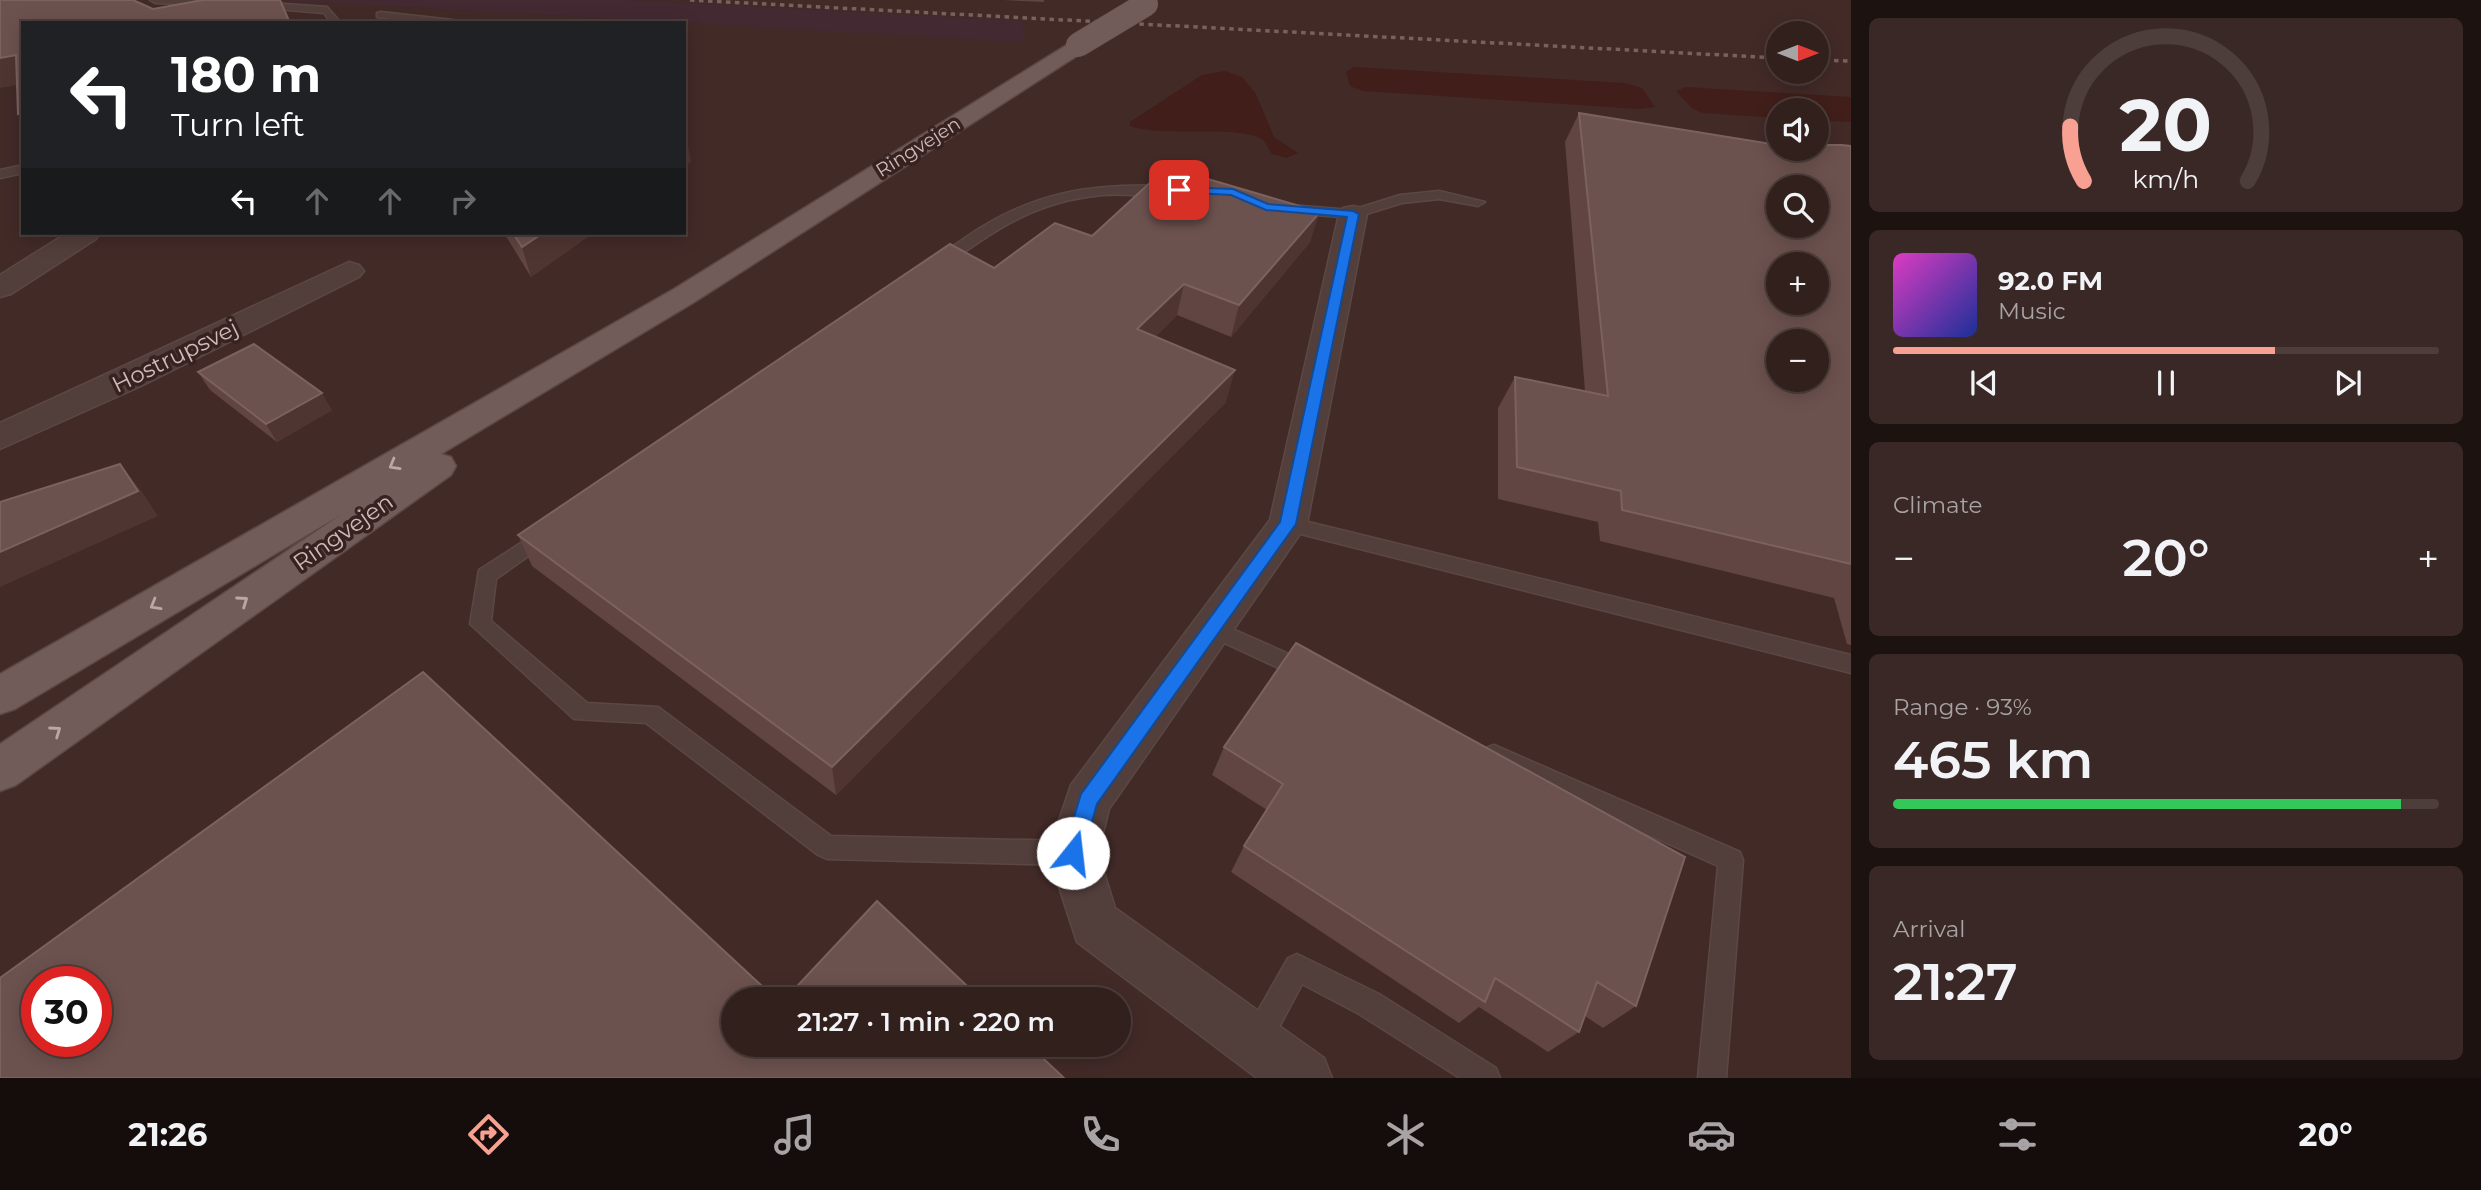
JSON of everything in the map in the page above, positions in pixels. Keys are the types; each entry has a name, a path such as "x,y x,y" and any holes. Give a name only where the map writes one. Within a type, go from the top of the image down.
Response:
{"main road":[{"name":"Ringvejen","path":"0,696 685,295 1149,2"},
{"name":"Ringvejen","path":"0,770 685,295"}],"street":[{"path":"1304,1078 1095,924 1073,853 1088,800 1288,524 1353,214"},
{"path":"0,288 83,235"},
{"name":"Hostrupsvej","path":"0,437 129,379 349,271"}],"lane":[{"path":"155,0 237,4"},
{"path":"174,15 225,3"},
{"path":"249,5 327,10 335,21"},
{"path":"381,15 435,21"},
{"path":"0,173 21,169"},
{"path":"920,276 988,229 1039,202 1125,188 1192,191"},
{"path":"1266,207 1353,214 1400,199 1439,195 1478,202"},
{"path":"1288,524 1851,664"},
{"path":"555,528 486,575 480,624 582,712 650,714 827,847 1073,853"},
{"path":"1212,628 1326,680"},
{"path":"1478,748 1731,860 1713,1078"},
{"path":"1256,1043 1297,967 1369,1004 1486,1078"}],"shaded area":[{"path":"281,0 630,0 1023,21 1024,42 686,21"},
{"path":"1354,67 1625,83 1642,88 1655,107 1640,109 1363,91 1350,86 1346,72"},
{"path":"1225,71 1242,77 1256,94 1274,137 1298,153 1286,158 1272,154 1263,140 1252,135 1161,131 1130,126 1130,122 1202,75"},
{"path":"1686,87 1851,97 1851,122 1829,121 1829,98 1766,98 1766,117 1703,113 1692,108 1676,91"}],"building":[{"path":"0,0 133,0 153,9 203,0 280,0 289,21 21,21 21,113 18,114 16,55 0,58"},
{"path":"1579,113 1766,143 1766,161 1829,161 1829,145 1851,146 1851,564 1622,510 1621,491 1517,467 1515,377 1608,396"},
{"path":"1167,167 1320,212 1239,305 1184,284 1137,329 1235,370 832,767 518,535 950,244 994,268 1055,223 1092,236"},
{"path":"514,235 540,235 522,247"},
{"path":"254,344 322,393 266,424 198,372"},
{"path":"120,464 138,491 0,552 0,502"},
{"path":"1296,643 1685,857 1636,1006 1597,982 1579,1032 1495,978 1485,1002 1244,846 1283,784 1224,747"},
{"path":"423,672 763,987 721,987 721,1057 1042,1057 1064,1078 0,1078 0,978"},
{"path":"877,901 968,987 796,987"}],"railway":[{"path":"690,0 1766,57"},
{"path":"1829,60 1851,61"}],"route":[{"path":"1073,853 1088,800 1288,524 1353,214 1266,207 1233,192 1179,190"}]}
